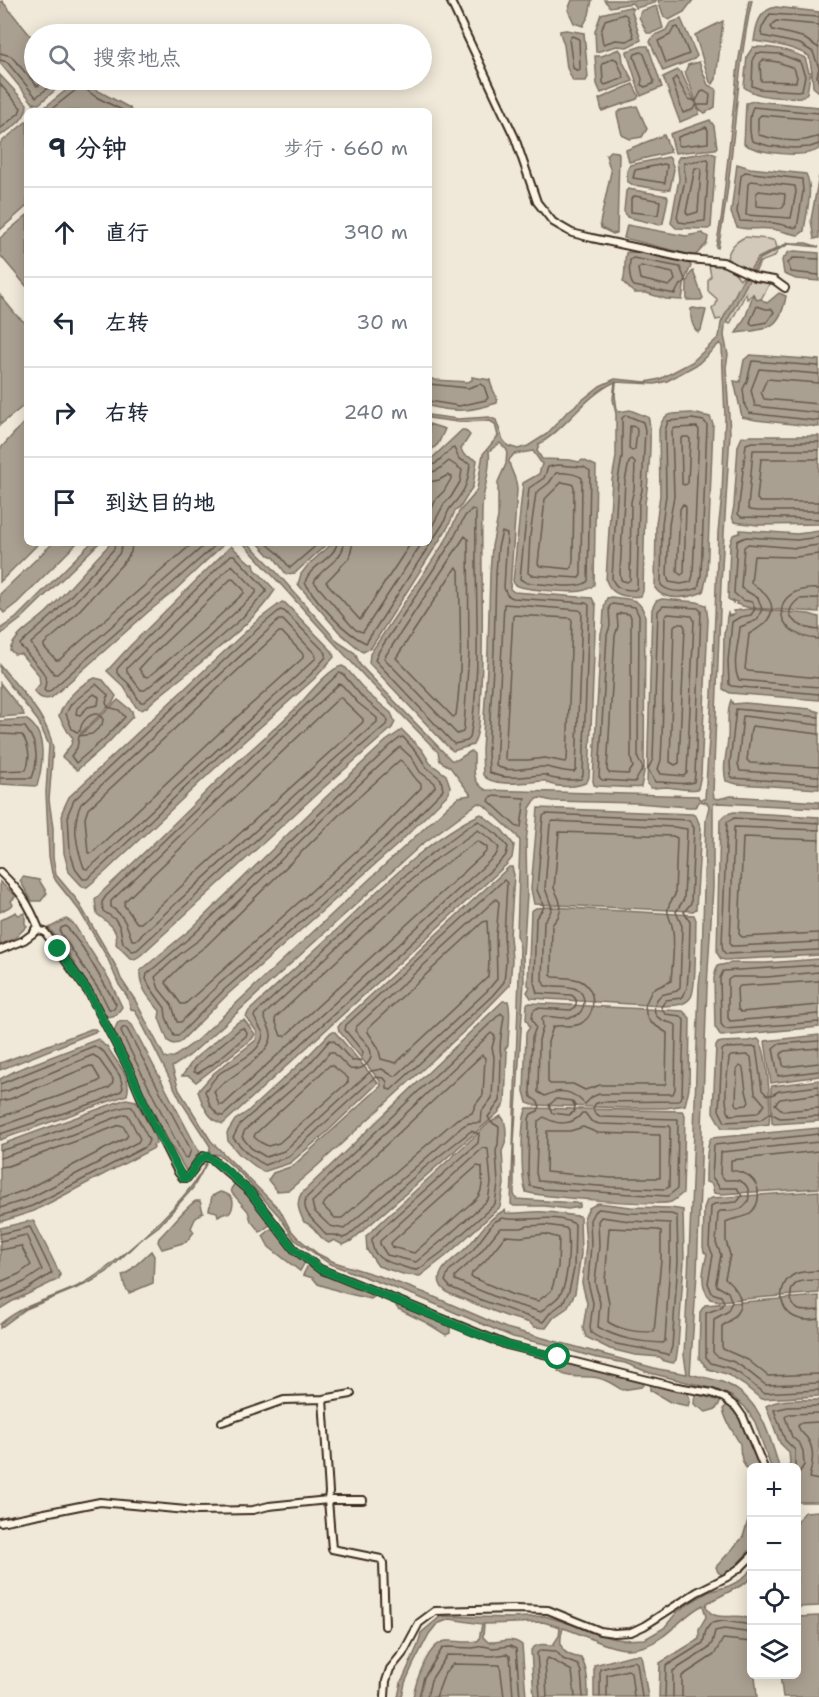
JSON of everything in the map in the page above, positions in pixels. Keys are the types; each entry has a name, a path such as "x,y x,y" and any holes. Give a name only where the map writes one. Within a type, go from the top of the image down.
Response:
{"street":[{"path":"450,0 515,138 537,202 553,222 572,233 689,259 723,262 755,277 774,280 784,288"},
{"path":"0,872 18,889 28,903 37,929"},
{"path":"0,950 24,940 37,929"},
{"path":"37,929 45,932 51,939 89,993 183,1178 187,1178 200,1159 209,1158 250,1192 294,1249 320,1269 507,1345 672,1386 712,1393 724,1398 736,1407 743,1418 762,1463"},
{"path":"222,1422 284,1400 323,1399 351,1394"},
{"path":"323,1399 329,1492 327,1500 332,1549 381,1559 385,1626"},
{"path":"0,1522 100,1502 197,1511 253,1510 269,1506 327,1500 363,1500"},
{"path":"385,1697 390,1669 403,1653 419,1623 435,1611 548,1610 600,1631 630,1632 727,1577 747,1561"}],"shaded area":[{"path":"745,237 775,241 778,251 774,257 760,262 755,273 733,264 727,258 733,245"},
{"path":"715,263 731,268 740,279 745,276 771,281 761,299 757,300 753,294 747,299 746,293 730,324 720,319 716,320 712,309 717,299 708,291 708,280 711,276 709,265"}],"water":[{"path":"572,0 592,0 589,15 583,26 574,23 568,10"},
{"path":"604,0 656,0 655,3 636,8 632,3 610,7"},
{"path":"658,0 693,0 684,12 669,20 664,17"},
{"path":"749,0 752,0 741,62 728,186 718,248 716,247 722,214 738,64"},
{"path":"2,1 24,28 24,90 55,90 39,104 33,103 0,63 0,2"},
{"path":"657,6 663,28 647,33 639,17 641,11"},
{"path":"629,7 633,9 641,40 627,47 617,46 596,52 595,31 601,14"},
{"path":"776,7 819,12 819,92 813,87 812,74 807,93 803,97 764,96 744,87 747,56 753,47 792,52 805,58 809,72 812,72 809,56 776,44 754,41 759,19 766,11"},
{"path":"681,19 697,56 663,71 650,42 654,36 666,30 670,23"},
{"path":"723,21 716,79 713,84 710,82 695,35"},
{"path":"566,30 584,33 588,77 586,81 573,81 567,68 560,33"},
{"path":"648,46 662,87 641,96 627,51"},
{"path":"619,49 633,81 601,93 597,84 595,56 602,56"},
{"path":"699,62 708,85 716,89 715,107 705,113 699,109 685,72 688,65"},
{"path":"678,70 699,111 699,114 680,122 663,77"},
{"path":"0,75 27,104 21,119 0,136"},
{"path":"633,84 639,96 637,99 602,111 599,99"},
{"path":"66,90 97,90 130,108 44,108"},
{"path":"754,101 819,107 819,149 803,154 782,154 744,144 746,103"},
{"path":"637,106 647,129 642,137 630,139 622,135 617,114 622,109"},
{"path":"710,120 714,126 717,147 715,149 675,153 670,134"},
{"path":"24,123 24,209 0,230 0,143"},
{"path":"664,135 671,152 629,162 626,150"},
{"path":"610,151 618,152 619,155 617,233 613,234 601,228 600,223 611,172 606,155"},
{"path":"709,152 716,155 711,227 708,229 676,228 671,223 679,179 677,161 679,157"},
{"path":"668,157 674,169 670,189 633,185 627,181 627,171 630,165"},
{"path":"737,164 750,168 806,174 809,194 804,231 799,235 771,229 737,227 731,213"},
{"path":"819,176 819,238 814,239 811,220"},
{"path":"628,189 667,196 663,223 660,225 627,217 624,211"},
{"path":"24,218 24,283 0,255 0,238"},
{"path":"627,225 686,236 702,233 708,237 707,243 695,256 624,238"},
{"path":"788,243 806,243 819,247 789,244 760,259 725,325 724,336 728,355 726,367 730,433 721,583 714,798 731,796 819,802 819,808 713,804 713,887 707,986 697,1273 690,1374 722,1382 745,1396 761,1417 778,1463 770,1463 755,1422 745,1407 731,1396 715,1389 650,1373 625,1363 513,1337 416,1296 330,1264 294,1239 280,1217 243,1176 221,1156 211,1155 193,1188 159,1226 139,1241 180,1200 196,1180 207,1161 210,1146 182,1103 135,1010 131,1009 127,996 119,985 107,957 79,910 52,873 46,792 49,745 38,721 0,672 0,665 32,703 50,736 53,748 49,800 56,875 77,900 135,1000 165,1058 174,1057 196,1041 447,807 459,797 471,795 450,767 440,761 438,752 365,677 246,546 251,546 270,565 338,642 355,653 360,665 451,760 457,760 471,751 474,754 475,779 486,790 698,796 699,799 705,799 725,417 720,343 698,364 667,381 655,384 616,382 617,410 619,412 630,410 648,417 649,423 650,458 645,503 641,596 615,592 606,580 612,480 616,457 616,414 613,399 615,382 594,395 558,430 539,444 537,451 542,459 579,462 583,460 596,466 594,585 590,588 582,591 558,591 515,585 513,581 523,483 539,474 542,464 533,451 514,454 509,460 517,490 510,589 514,592 592,598 596,606 587,782 564,786 545,781 502,783 494,782 483,775 482,751 492,546 498,517 498,482 506,464 507,450 500,443 489,451 489,466 482,503 480,701 479,724 473,745 453,751 369,663 370,654 446,540 459,512 477,489 483,454 498,436 495,424 490,421 458,422 432,418 432,415 458,419 489,417 496,420 503,440 508,446 518,449 528,446 547,434 566,413 600,386 615,379 646,382 660,379 692,362 719,337 721,323 741,283 758,258","holes":["540,798 552,801 689,807 695,807 700,801 707,803 709,807 706,819 684,1355 687,1374 658,1369 506,1328 425,1293 334,1262 318,1254 298,1238 290,1229 280,1210 211,1141 179,1090 172,1067 189,1056 421,845 478,803 484,805 520,841 517,935 520,948 511,1204 568,1209 580,1207 580,1204 575,1203 516,1199 514,1194 514,1143 527,894 526,842 530,808 536,799"]},
{"path":"789,252 819,253 819,281 796,279 784,274 782,260"},
{"path":"626,253 645,253 689,263 691,266 685,280 682,300 634,293 623,282"},
{"path":"693,271 703,298 701,300 687,300 688,281"},
{"path":"779,293 786,296 780,316 775,322 763,329 736,333 746,316 753,294 757,300 761,299 767,303"},
{"path":"0,295 24,322 24,405 0,425"},
{"path":"691,309 706,310 701,330 698,332 692,322"},
{"path":"750,355 819,360 819,427 742,417 734,381 740,382 744,360"},
{"path":"472,377 490,380 497,403 464,410 432,407 432,379 468,382 472,380"},
{"path":"692,413 710,417 713,424 707,576 703,592 677,598 664,595 655,588 656,524 660,495 659,430 667,416"},
{"path":"24,422 24,546 36,546 0,582 0,449"},
{"path":"432,425 445,429 438,444 432,449"},
{"path":"462,430 465,430 470,435 461,449 464,455 477,460 473,486 460,508 455,511 448,527 371,648 363,652 340,633 298,584 301,574 330,546 432,546 432,458"},
{"path":"819,436 819,524 758,525 734,522 732,516 738,446 742,437"},
{"path":"740,530 797,534 819,531 819,612 750,608 736,604 737,602 733,601 733,603 728,599 730,544 733,535 740,533"},
{"path":"50,546 74,546 4,613 0,608 0,594"},
{"path":"88,546 96,546 21,619 0,635 0,629 16,618"},
{"path":"108,546 222,546 172,593 51,698 46,699 34,691 40,684 39,675 21,654 14,654 10,650 17,638 50,609"},
{"path":"231,546 250,563 254,563 255,569 275,590 255,615 229,640 147,707 142,710 136,707 124,687 107,671"},
{"path":"261,546 325,546 295,573 286,574 274,557"},
{"path":"611,597 637,602 645,616 644,772 641,787 597,786 593,781 601,633 605,602"},
{"path":"662,599 706,605 708,620 701,774 698,789 651,788 647,784 652,609 656,601"},
{"path":"282,602 332,651 334,657 314,679 231,753 105,872 87,887 83,887 69,872 64,853 62,812 69,797 258,620"},
{"path":"749,609 809,614 819,617 819,700 730,693 723,689 724,633 728,613 729,616 735,614 733,611"},
{"path":"342,666 367,693 391,713 395,722 392,728 141,955 135,959 130,958 116,944 116,934 112,926 97,914 95,900 224,774 285,719 324,678"},
{"path":"95,678 103,680 116,696 113,702 80,734 118,700 132,711 133,716 108,743 77,770 62,757 73,738 59,716 73,693 83,684"},
{"path":"0,683 23,712 24,715 0,717"},
{"path":"731,700 733,704 811,709 819,712 819,789 737,784 726,781 725,765"},
{"path":"25,719 37,732 42,749 37,786 0,784 0,721"},
{"path":"402,730 422,750 430,763 446,775 450,786 449,793 397,845 228,994 179,1043 173,1044 168,1041 159,1018 160,1011 143,988 140,971 191,929 326,797 386,741"},
{"path":"538,808 696,816 701,828 696,909 693,911 534,904 531,889"},
{"path":"734,812 819,817 819,955 725,960 721,959 717,953 720,820"},
{"path":"481,814 502,830 514,845 512,858 506,865 223,1124 210,1116 198,1091 214,1073 256,1040 257,1032 246,1017 249,1011 408,863 444,836"},
{"path":"509,867 512,867 514,875 510,985 470,1026 316,1167 289,1190 277,1191 268,1180 273,1173 293,1166 381,1086 380,1081 338,1027"},
{"path":"23,877 39,880 47,893 41,901 32,901 20,881"},
{"path":"0,882 16,896 11,901 13,905 0,912"},
{"path":"536,908 694,915 696,920 695,972 691,997 682,1004 664,1006 531,998 527,992 530,987 528,985 531,911"},
{"path":"16,912 18,915 25,913 27,926 15,938 0,945 0,920"},
{"path":"66,919 73,923 109,979 122,1007 116,1015 108,1017 105,1014 68,953 49,928"},
{"path":"819,959 819,1027 721,1036 715,1027 714,978 717,966 731,963"},
{"path":"503,1001 508,1001 510,1017 508,1045 505,1049 507,1053 505,1103 498,1113 351,1241 343,1245 334,1240 329,1243 325,1241 304,1222 298,1205 301,1194"},
{"path":"527,1004 683,1011 690,1018 689,1089 685,1105 666,1108 628,1108 527,1103 524,1091 526,1033 530,1027 526,1019"},
{"path":"244,1020 255,1034 252,1039 196,1082 189,1076 182,1076 194,1059 238,1022"},
{"path":"127,1021 132,1025 199,1152 186,1171 164,1133 114,1031 118,1022"},
{"path":"91,1029 97,1031 0,1070 0,1063"},
{"path":"331,1032 335,1032 378,1083 327,1132 290,1163 263,1172 239,1154 228,1141 227,1133 235,1120 247,1112 305,1059"},
{"path":"819,1035 819,1076 771,1083 765,1041"},
{"path":"98,1039 107,1046 122,1069 128,1082 127,1095 0,1140 0,1079 17,1070"},
{"path":"758,1039 766,1065 770,1106 769,1124 722,1128 713,1112 716,1046 722,1042"},
{"path":"819,1080 819,1121 772,1123 772,1086"},
{"path":"126,1099 136,1101 155,1137 154,1148 34,1211 0,1222 0,1145"},
{"path":"527,1108 682,1111 685,1115 683,1193 671,1202 646,1203 526,1192 522,1150 523,1124"},
{"path":"501,1116 505,1123 506,1133 502,1151 504,1184 500,1207 446,1256 420,1276 406,1275 378,1266 367,1250 366,1236 489,1123"},
{"path":"819,1128 819,1188 721,1194 714,1193 712,1184 706,1182 707,1152 711,1138"},
{"path":"235,1183 271,1224 260,1232 251,1221 248,1211 232,1193 231,1189"},
{"path":"819,1191 819,1293 719,1301 710,1299 704,1288 703,1277 707,1254 703,1247 704,1208 707,1200"},
{"path":"220,1192 232,1199 233,1205 230,1213 218,1216 217,1212 209,1210 212,1196"},
{"path":"196,1201 200,1201 203,1212 195,1219 191,1228 194,1232 186,1242 162,1249 158,1242 159,1238"},
{"path":"598,1203 683,1210 684,1261 678,1347 676,1360 673,1363 664,1361 660,1357 635,1355 610,1349 586,1337 583,1328 587,1303 582,1283 586,1245 584,1218 589,1208"},
{"path":"505,1210 506,1213 549,1212 580,1216 581,1254 575,1293 567,1308 554,1317 546,1328 534,1327 530,1323 448,1293 440,1284 439,1279 446,1265 468,1246 489,1221"},
{"path":"33,1220 60,1274 59,1279 0,1309 0,1228"},
{"path":"271,1229 276,1229 288,1246 305,1262 300,1271 269,1247 263,1236"},
{"path":"139,1241 107,1272 89,1283 26,1309 0,1328 0,1324 21,1310 75,1288 100,1272"},
{"path":"151,1251 154,1256 153,1283 129,1293 122,1275"},
{"path":"308,1265 330,1277 375,1292 375,1296 371,1299 318,1284 313,1278 303,1275"},
{"path":"819,1296 819,1396 761,1399 727,1374 708,1369 699,1358 700,1312 705,1305"},
{"path":"403,1305 447,1325 450,1333 446,1335 396,1306"},
{"path":"562,1361 642,1381 644,1384 641,1387 622,1390 599,1378 566,1375 558,1371"},
{"path":"650,1384 687,1392 690,1399 688,1406 670,1402 650,1390"},
{"path":"695,1394 721,1401 716,1409 706,1412 694,1404"},
{"path":"819,1400 819,1502 801,1502 801,1463 790,1463 789,1452 780,1443 766,1406 772,1403"},
{"path":"728,1404 740,1419 760,1463 747,1463 747,1468 741,1457 740,1444 723,1409"},
{"path":"819,1511 819,1606 801,1607 801,1517 805,1512"},
{"path":"747,1524 747,1553 732,1570 722,1575 716,1567 743,1537"},
{"path":"747,1574 747,1581 744,1584 707,1603 706,1606 715,1615 740,1616 747,1619 747,1679 755,1679 757,1697 659,1697 660,1663 699,1639 699,1629 706,1617 703,1605 662,1637 649,1645 636,1648 623,1649 611,1646 563,1628 561,1645 569,1655 581,1658 588,1682 588,1697 534,1697 531,1650 538,1645 553,1645 559,1636 560,1627 543,1622 484,1624 483,1637 488,1642 510,1640 522,1645 526,1697 413,1697 420,1673 428,1655 434,1648 446,1641 479,1640 482,1624 450,1619 437,1624 429,1634 405,1683 402,1697 398,1697 401,1683 421,1633 441,1616 511,1618 545,1616 611,1638 645,1639 664,1628 677,1612 693,1601 708,1592 741,1580"},
{"path":"819,1616 819,1697 783,1697 781,1679 801,1679 801,1617"},
{"path":"632,1655 641,1655 648,1697 594,1697 594,1665"}],"route":[{"path":"58,949 89,993 130,1071 155,1127 183,1178 187,1178 203,1156 207,1156 250,1192 294,1249 320,1269 416,1306 507,1345 558,1357"}]}
